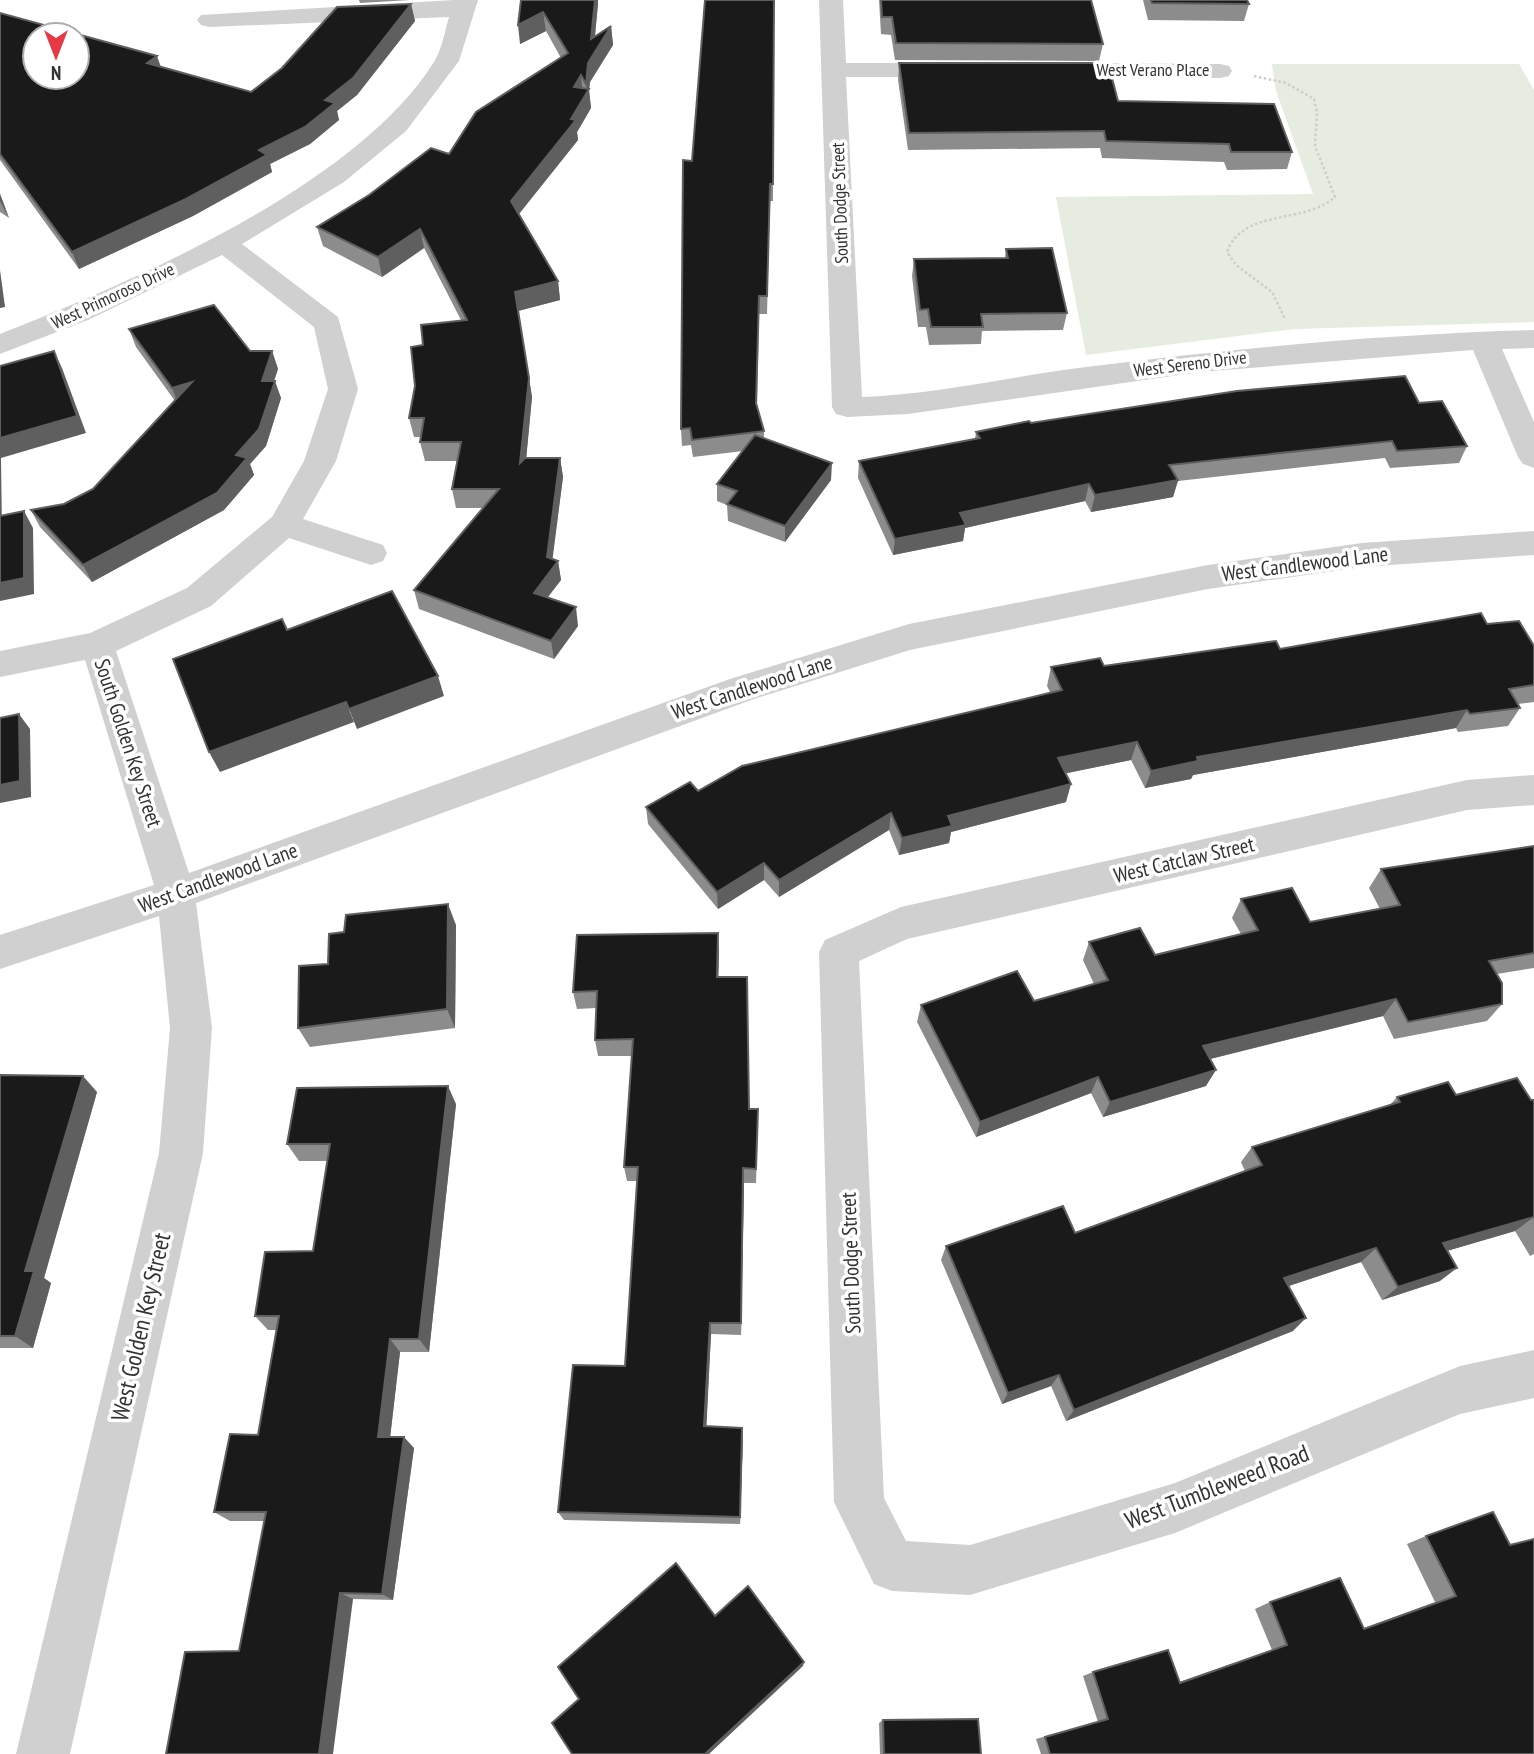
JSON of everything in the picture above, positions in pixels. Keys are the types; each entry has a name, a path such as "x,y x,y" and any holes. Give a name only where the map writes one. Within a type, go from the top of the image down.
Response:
{"street":[{"name":"South Dodge Street","path":"831,0 847,407"},
{"path":"209,20 465,5 447,61 397,126 335,176 224,243"},
{"path":"835,70 972,70"},
{"name":"West Verano Place","path":"1027,70 1220,71"},
{"name":"West Primoroso Drive","path":"0,345 78,314 224,243"},
{"name":"South Golden Key Street","path":"176,894 97,645 198,597 284,525 320,461 343,389 328,323 224,243"},
{"name":"West Sereno Drive","path":"847,407 897,407 1085,377 1300,352 1534,339"},
{"path":"1483,340 1534,457"},
{"path":"284,525 371,553"},
{"name":"West Candlewood Lane","path":"0,952 176,894 729,693 909,637 1208,577 1362,555 1534,542"},
{"path":"0,664 97,645"},
{"name":"West Catclaw Street","path":"839,952 901,924 1466,795 1534,790"},
{"name":"West Golden Key Street","path":"43,1754 181,1153 191,1028 176,894"},
{"name":"South Dodge Street","path":"839,952 859,1502 892,1566"},
{"name":"West Tumbleweed Road","path":"892,1566 970,1570 1175,1508 1460,1390 1534,1374"}],"path":[{"path":"1220,71 1286,83 1314,99 1317,113 1315,146 1335,197 1327,208 1311,215 1239,229 1229,240 1227,252 1236,265 1272,292 1300,352"}],"shaded area":[{"path":"1272,64 1519,64 1534,90 1534,322 1295,329 1086,355 1056,197 1313,194 1276,91"}],"building":[{"path":"521,0 595,0 591,39 611,26 588,63 586,84 581,75 574,87 589,89 571,119 576,120 511,201 558,281 515,292 529,378 520,463 525,458 560,458 547,557 558,561 534,593 576,607 551,641 414,590 499,489 452,489 461,442 420,442 424,418 409,418 415,386 411,347 423,345 421,325 467,320 420,229 378,257 317,227 369,195 431,148 449,154 476,112 568,53 543,12 518,25"},
{"path":"705,0 774,0 773,184 770,184 767,296 759,296 756,403 764,431 692,440 690,428 681,429 683,160 692,161"},
{"path":"881,0 1091,0 1103,44 896,43 892,17 882,17"},
{"path":"1151,0 1247,0 1249,4 1152,3"},
{"path":"411,4 353,78 325,100 335,103 305,127 259,150 267,155 186,199 72,252 0,154 0,13 29,21 21,21 21,91 91,91 91,38 157,56 147,63 251,92 282,68 337,7"},
{"path":"899,63 1108,63 1118,101 1274,104 1292,152 1231,152 1229,144 1106,141 1104,131 909,133"},
{"path":"1052,248 1067,313 981,314 983,327 931,327 928,309 920,310 914,259 1008,258 1006,249"},
{"path":"214,305 250,351 272,351 262,381 275,381 259,429 236,455 247,458 217,493 83,565 31,510 64,504 93,489 192,382 172,388 129,329"},
{"path":"54,351 77,416 0,438 0,366"},
{"path":"1405,376 1419,403 1442,401 1467,446 1397,451 1392,441 1169,465 1178,480 1095,495 1089,484 960,513 966,525 895,539 859,461 980,438 976,432 1029,421 1031,423 1237,391"},
{"path":"755,435 832,463 785,526 727,504 737,491 717,484"},
{"path":"24,511 24,578 0,583 0,516"},
{"path":"392,591 438,676 349,709 346,702 209,752 173,659 282,619 287,630"},
{"path":"1481,613 1487,624 1519,621 1534,646 1534,685 1509,689 1520,708 1470,714 1467,710 1197,757 1198,761 1151,771 1137,742 1058,758 1071,784 948,816 952,826 902,838 891,813 779,880 764,863 717,892 646,807 690,782 698,791 742,766 1062,690 1051,667 1100,658 1104,666 1276,641 1280,649"},
{"path":"19,714 20,781 0,785 0,718"},
{"path":"1534,846 1534,953 1489,961 1502,983 1502,1004 1408,1022 1396,999 1203,1046 1216,1070 1110,1102 1098,1077 980,1122 921,1005 1017,971 1034,1001 1108,980 1089,942 1140,928 1155,955 1258,930 1241,899 1292,888 1310,922 1400,905 1381,869"},
{"path":"448,904 447,1009 298,1028 299,966 328,964 329,934 344,932 346,915"},
{"path":"718,933 717,977 747,977 749,1109 758,1109 756,1169 743,1168 741,1323 710,1323 704,1426 742,1428 740,1517 558,1512 573,1365 625,1366 638,1167 624,1167 633,1039 595,1040 597,991 573,992 577,935"},
{"path":"0,1075 83,1076 25,1271 34,1271 15,1336 0,1336"},
{"path":"1517,1078 1531,1100 1534,1100 1534,1217 1443,1243 1457,1268 1398,1287 1376,1248 1284,1278 1306,1318 1074,1410 1059,1375 1008,1393 946,1246 1063,1206 1075,1233 1262,1165 1252,1147 1400,1102 1397,1097 1448,1082 1456,1095"},
{"path":"448,1086 419,1339 390,1339 378,1437 404,1437 382,1594 340,1593 319,1754 166,1754 185,1652 239,1651 266,1512 214,1512 230,1434 258,1435 279,1316 255,1316 265,1252 313,1251 330,1144 287,1144 297,1088"},
{"path":"1493,1512 1510,1545 1534,1539 1534,1754 1050,1754 1045,1737 1108,1719 1093,1672 1168,1650 1180,1683 1287,1645 1270,1602 1340,1578 1364,1629 1456,1596 1426,1536"},
{"path":"676,1563 715,1616 748,1586 804,1662 705,1754 572,1754 552,1723 579,1699 558,1667"},
{"path":"978,1719 981,1754 884,1754 883,1720"}]}
